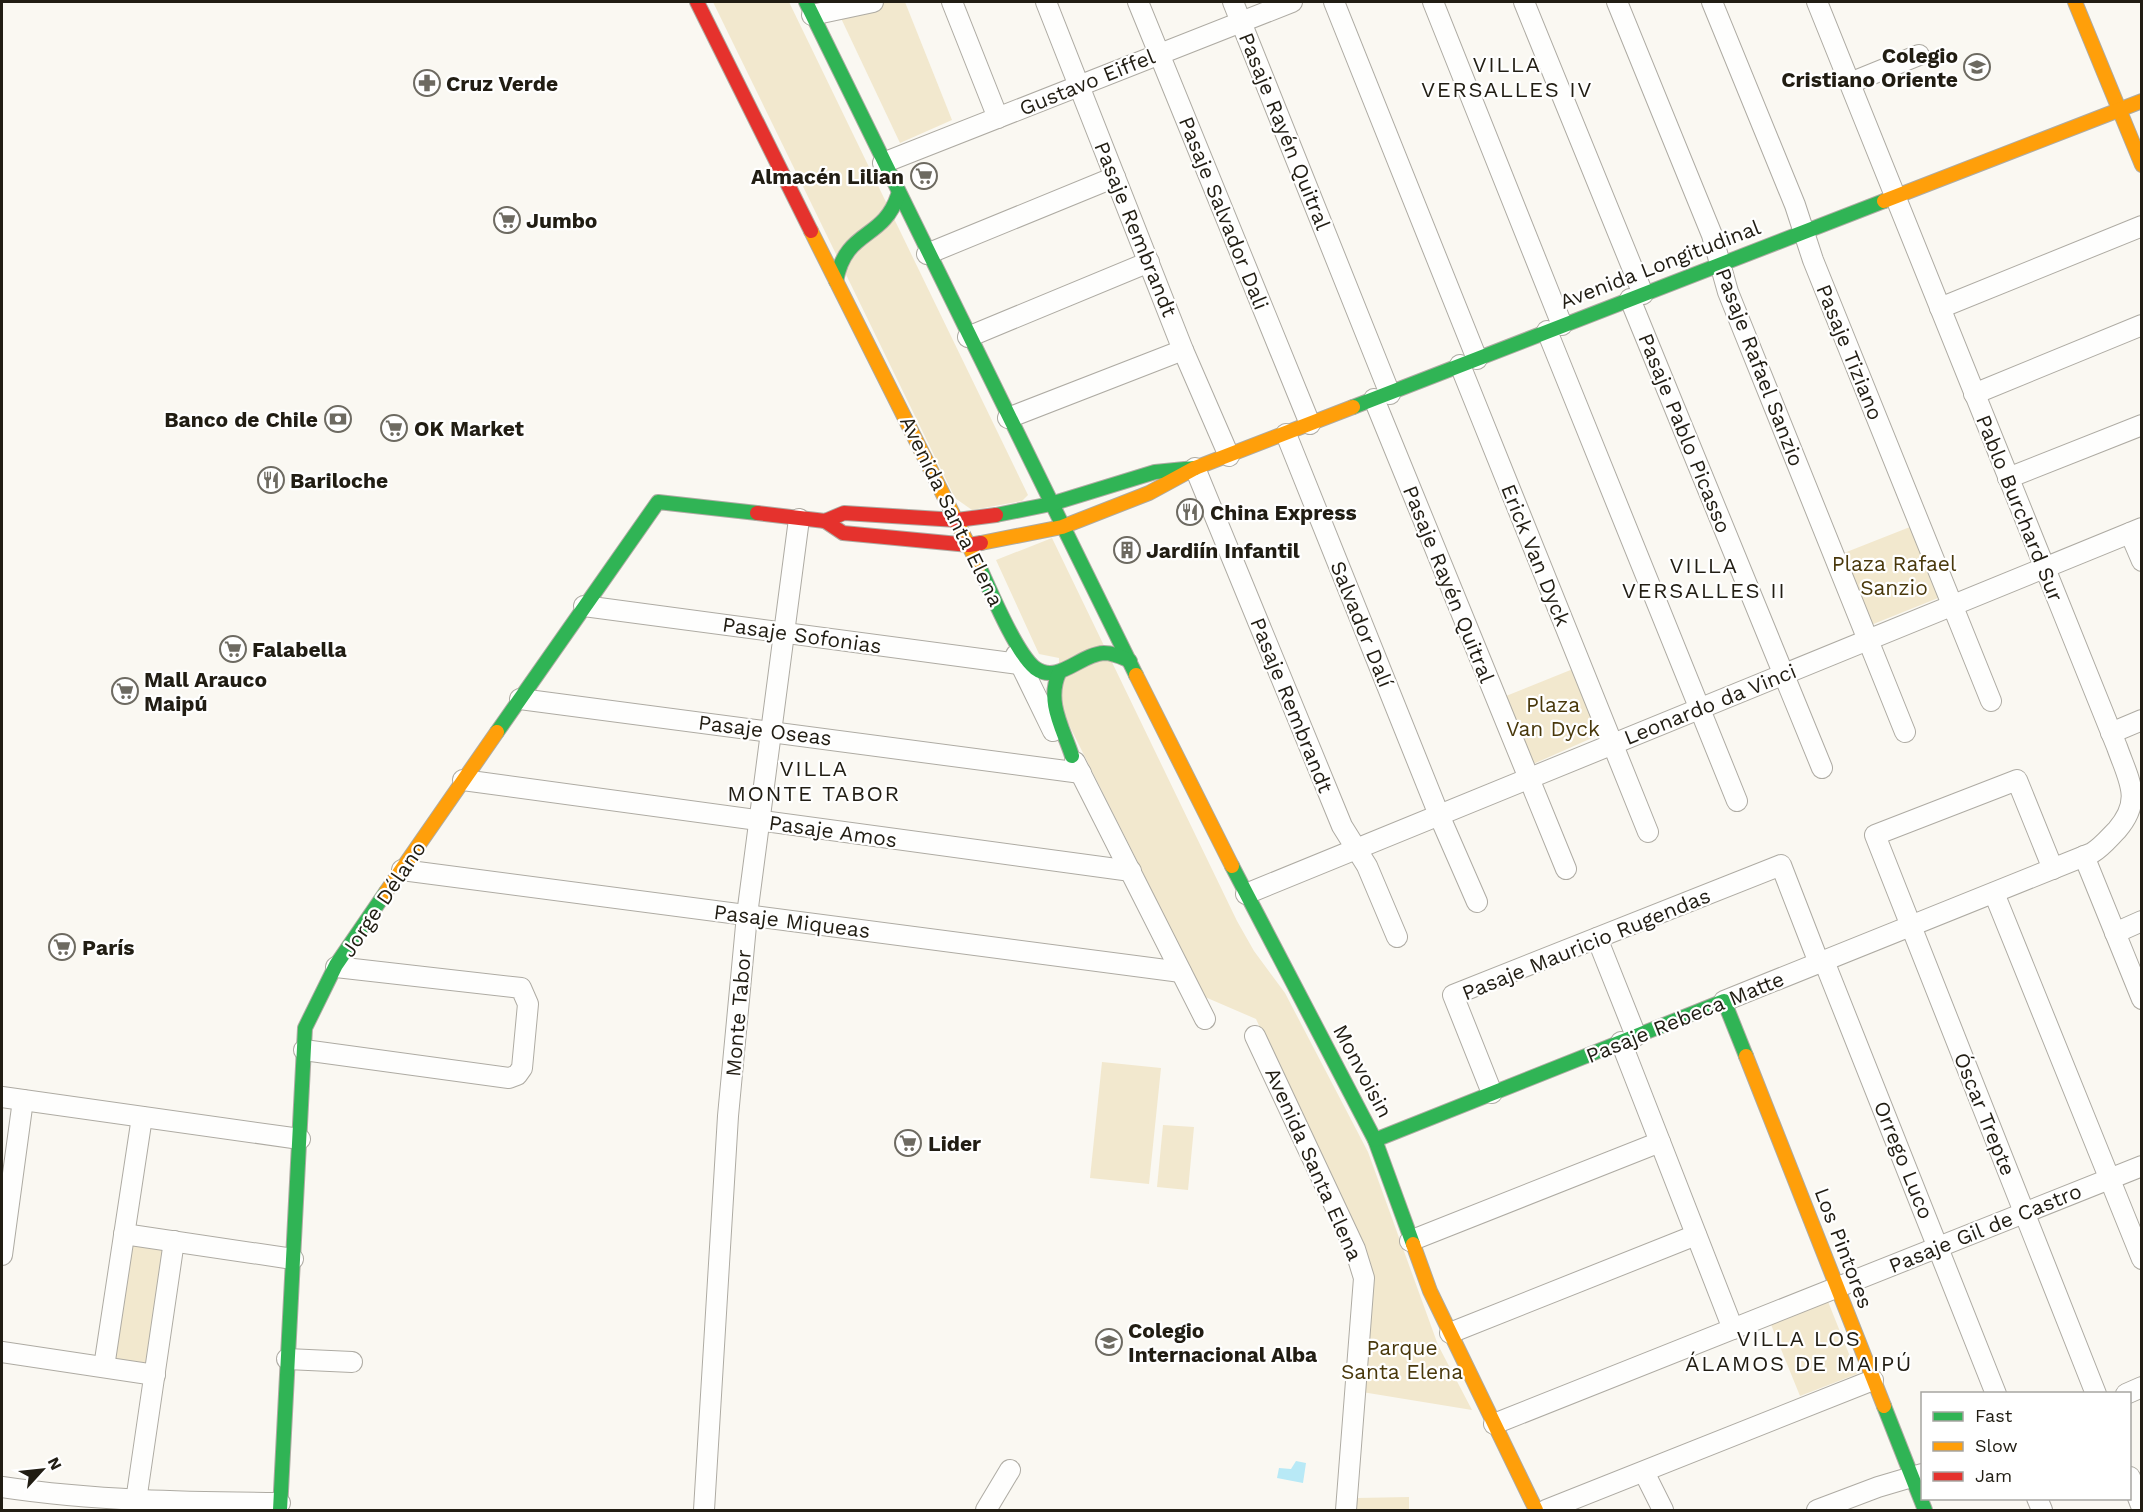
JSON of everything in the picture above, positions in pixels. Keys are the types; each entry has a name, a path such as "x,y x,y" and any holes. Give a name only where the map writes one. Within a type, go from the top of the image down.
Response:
{"street":[{"name":"Avenida Santa Elena","path":"697,2 957,520 1009,627 1009,639 1019,664 1056,737 1072,756 1082,773 1204,1019"},
{"path":"873,2 809,8 924,249 1130,661"},
{"path":"952,2 998,118"},
{"name":"Pasaje Rembrandt","path":"1046,2 1184,350 1229,456"},
{"name":"Pasaje Salvador Dali","path":"1138,2 1310,424"},
{"name":"Pasaje Rayén Quitral","path":"1233,2 1382,396 1566,869"},
{"name":"Gustavo Eiffel","path":"883,163 1292,2"},
{"name":"Erick Van Dyck","path":"1334,2 1612,744 1648,832"},
{"path":"1432,2 1737,801"},
{"name":"Pasaje Pablo Picasso","path":"1524,2 1783,674 1822,768"},
{"name":"Pasaje Rafael Sanzio","path":"1617,2 1712,235 1728,292 1905,732"},
{"name":"Pasaje Tiziano","path":"1713,2 1991,700"},
{"name":"Pablo Burchard Sur","path":"1817,2 2133,790 2137,808 2102,845 2085,856"},
{"path":"2075,2 2142,165"},
{"path":"1850,83 1918,55"},
{"name":"Avenida Longitudinal","path":"825,521 843,533 969,545 1062,527 1149,493 1195,468 1894,195 2142,101"},
{"path":"924,249 1115,177"},
{"path":"836,280 839,261 850,244 873,231 891,215 898,195"},
{"path":"799,208 834,234 857,238"},
{"path":"1940,308 2142,226"},
{"path":"873,231 890,230"},
{"path":"907,235 924,249"},
{"path":"968,337 1149,262"},
{"path":"1974,394 2142,325"},
{"path":"1008,418 1184,350"},
{"path":"2008,478 2142,425"},
{"name":"Salvador Dalí","path":"1286,434 1439,815 1477,902"},
{"name":"Pasaje Rembrandt","path":"1195,468 1342,826 1367,867 1397,937"},
{"name":"Avenida Longitudinal","path":"658,501 825,521 844,513 957,520 1051,504 1146,474 1195,468"},
{"name":"Jorge Délano","path":"280,1507 305,1028 309,1014 336,967 463,780 658,501"},
{"name":"Monte Tabor","path":"704,1510 728,1116 747,915 799,519"},
{"path":"2136,531 2142,561"},
{"name":"Leonardo da Vinci","path":"1246,894 2136,531"},
{"name":"Pasaje Sofonias","path":"584,606 1019,664"},
{"path":"1094,653 1103,636 1106,615"},
{"path":"1009,627 1035,668 1046,674 1059,673 1094,653 1112,653 1130,661"},
{"name":"Monvoisin","path":"1130,661 1246,894 1375,1140 1410,1241 1450,1333 1536,1510"},
{"path":"1059,673 1052,684 1052,696 1072,756"},
{"name":"Pasaje Oseas","path":"520,699 770,730 1082,773"},
{"path":"2111,733 2142,720"},
{"name":"Pasaje Amos","path":"463,780 1131,872"},
{"name":"Óscar Trepte","path":"2053,869 2017,780 1875,835 2096,1392"},
{"path":"2085,856 2142,999"},
{"name":"Pasaje Rebeca Matte","path":"1375,1140 2085,856"},
{"name":"Pasaje Mauricio Rugendas","path":"1492,1094 1454,995 1781,865"},
{"name":"Orrego Luco","path":"1781,865 1939,1247 1995,1392"},
{"name":"Pasaje Miqueas","path":"402,870 1181,972"},
{"path":"1994,893 2142,1259"},
{"path":"2115,933 2142,921"},
{"path":"1597,938 1660,1142 1733,1329"},
{"path":"304,1050 509,1078 517,1075 522,1068 528,1004 525,993 516,986 336,967"},
{"name":"Los Pintores","path":"1724,1001 1873,1380 1917,1476 1921,1493"},
{"name":"Avenida Santa Elena","path":"1255,1036 1355,1249 1364,1278 1346,1510"},
{"path":"2,1097 300,1139"},
{"path":"2,1255 4,1216 23,1100"},
{"path":"104,1367 142,1117"},
{"path":"1410,1241 1660,1142"},
{"name":"Pasaje Gil de Castro","path":"1494,1424 2142,1166"},
{"path":"124,1234 293,1259"},
{"path":"1450,1333 1696,1235"},
{"path":"136,1502 174,1241"},
{"path":"2,1352 155,1375"},
{"path":"287,1359 352,1362"},
{"path":"1546,1510 1873,1380"},
{"path":"986,1510 1010,1470"},
{"path":"1644,1472 1663,1510"},
{"path":"1817,1510 1878,1486 1917,1476"},
{"path":"2131,1479 2140,1499"},
{"path":"2,1487 136,1502 280,1507"}],"green space":[{"path":"713,2 789,2 1028,495 1022,501 972,510 955,498"},
{"path":"888,2 905,2 952,120 900,143 839,14"},
{"name":"Plaza Rafael Sanzio","path":"1915,525 1943,596 1871,625 1844,553"},
{"name":"Parque Santa Elena","path":"1052,538 1237,921 1254,951 1285,993 1368,1152 1438,1345 1472,1410 1362,1392 1367,1259 1256,1019 1205,997 1058,703 1059,658 1039,654 996,560"},
{"name":"Plaza Van Dyck","path":"1573,669 1601,734 1531,765 1506,696"},
{"path":"1102,1062 1161,1068 1149,1184 1090,1178"},
{"path":"1163,1125 1194,1127 1188,1190 1157,1187"},
{"path":"130,1243 167,1249 150,1371 112,1365"},
{"path":"1827,1299 1857,1374 1800,1396 1770,1322"},
{"path":"1409,1497 1409,1510 1356,1510 1357,1498"}],"water":[{"path":"1296,1461 1306,1463 1303,1483 1277,1478 1279,1468 1291,1469"}],"traffic: fast":[{"path":"806,2 1136,675"},
{"path":"836,281 841,264 848,252 883,220 898,195"},
{"path":"1353,407 1884,201"},
{"path":"996,515 1051,504 1155,472 1195,468"},
{"path":"497,732 658,502 757,513"},
{"path":"979,566 1012,635 1035,668 1052,673 1104,653 1114,654 1130,661"},
{"path":"1059,673 1055,684 1055,705 1072,756"},
{"path":"1232,866 1375,1140 1413,1244"},
{"path":"280,1510 305,1028 336,965 386,892"},
{"path":"1375,1140 1724,1001 1746,1056"},
{"path":"1884,1406 1921,1500"},
{"path":"1921,1500 1925,1510"}],"traffic: slow":[{"path":"2075,2 2142,165"},
{"path":"1884,201 2142,101"},
{"path":"811,231 979,566"},
{"path":"981,543 1062,527 1149,493 1195,468 1353,407"},
{"path":"1136,675 1232,866"},
{"path":"386,892 497,732"},
{"path":"1746,1056 1884,1406"},
{"path":"1413,1244 1430,1291 1536,1510"}],"traffic: jam":[{"path":"697,2 811,231"},
{"path":"757,513 825,521 844,513 957,520 996,515"},
{"path":"825,521 843,533 969,545 981,543"}],"place":[{"name":"Colegio Cristiano Oriente","path":"1977,67"},
{"name":"Cruz Verde","path":"427,83"},
{"name":"Almacén Lilian","path":"924,176"},
{"name":"Jumbo","path":"507,220"},
{"name":"Banco de Chile","path":"338,419"},
{"name":"OK Market","path":"394,428"},
{"name":"Bariloche","path":"271,480"},
{"name":"China Express","path":"1190,512"},
{"name":"Jardiín Infantil","path":"1127,550"},
{"name":"Falabella","path":"233,649"},
{"name":"Mall Arauco Maipú","path":"125,691"},
{"name":"París","path":"62,947"},
{"name":"Lider","path":"908,1143"},
{"name":"Colegio Internacional Alba","path":"1109,1342"}],"district":[{"name":"VILLA VERSALLES IV","path":"1507,76"},
{"name":"VILLA VERSALLES II","path":"1704,578"},
{"name":"VILLA MONTE TABOR","path":"814,780"},
{"name":"VILLA LOS ÁLAMOS DE MAIPÚ","path":"1799,1350"}]}
